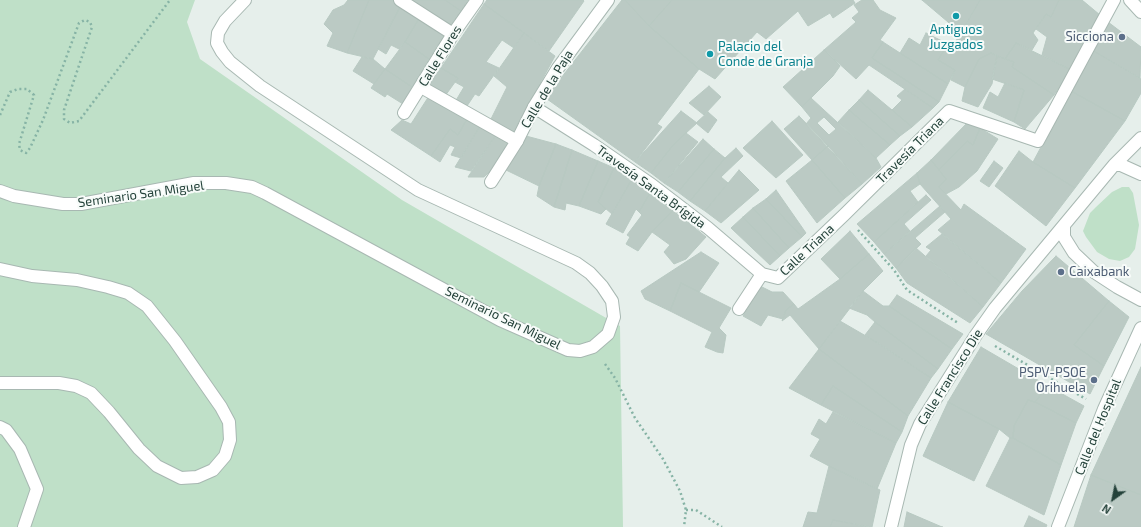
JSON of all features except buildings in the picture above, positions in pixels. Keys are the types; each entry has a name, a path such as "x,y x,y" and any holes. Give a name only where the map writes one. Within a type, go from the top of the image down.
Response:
{"street":[{"path":"245,0 225,21 218,33 217,43 230,62 260,86 418,190 576,263 590,273 602,286 612,301 614,316 608,334 593,347"},
{"path":"400,0 453,34"},
{"name":"Calle Flores","path":"404,113 453,34 477,0"},
{"name":"Calle de la Paja","path":"491,182 517,141 534,107 578,40 608,0"},
{"name":"Travesía Triana","path":"844,215 949,111 1038,141 1114,0"},
{"path":"1130,0 1141,12"},
{"path":"420,87 517,141"},
{"name":"Travesía Santa Brígida","path":"534,107 594,145 652,185 708,228 762,274"},
{"name":"Calle Francisco Die","path":"890,527 911,445 920,424 976,334 995,308 1064,227 1114,165 1141,138"},
{"path":"1114,165 1121,165 1141,174"},
{"name":"Seminario San Miguel","path":"0,191 14,196 63,204 81,204 194,183 226,183 252,187 500,320 568,350 580,350 593,347"},
{"name":"Calle Triana","path":"739,309 762,274 778,278 844,215"},
{"path":"1064,227 1064,237 1074,253 1094,272 1141,300"},
{"path":"0,269 32,276 77,280 108,287 128,293 147,306 221,407 229,422 230,440 225,456 213,470 197,477 181,478 157,466 139,449 109,412 91,393 76,386 59,384 0,384"},
{"path":"1126,292 1136,293 1141,291"},
{"name":"Calle del Hospital","path":"1058,527 1104,409 1141,328"},
{"path":"0,428 6,430 20,449 37,489 24,527"}],"path":[{"path":"0,115 10,92 18,89 27,89 34,95 19,144 20,150 26,152 30,148 43,120 79,23 85,20 90,22 92,28 64,110 64,119 70,123 79,121 170,0"},
{"path":"844,215 894,270 907,290 976,334 1104,409"},
{"path":"593,347 615,378 635,418 663,459 680,491 686,510 684,527"},
{"path":"686,510 696,510 722,527"}],"green space":[{"path":"0,0 195,0 187,22 200,59 402,200 620,326 623,527 0,527"},
{"path":"1122,187 1129,187 1133,193 1139,225 1135,249 1129,257 1120,261 1109,259 1097,252 1083,231 1090,213 1112,192"}],"place":[{"name":"Antiguos Juzgados","path":"956,16"},
{"name":"Sicciona","path":"1122,37"},
{"name":"Palacio del Conde de Granja","path":"710,54"},
{"name":"Caixabank","path":"1061,272"},
{"name":"PSPV-PSOE Orihuela","path":"1094,380"}]}
